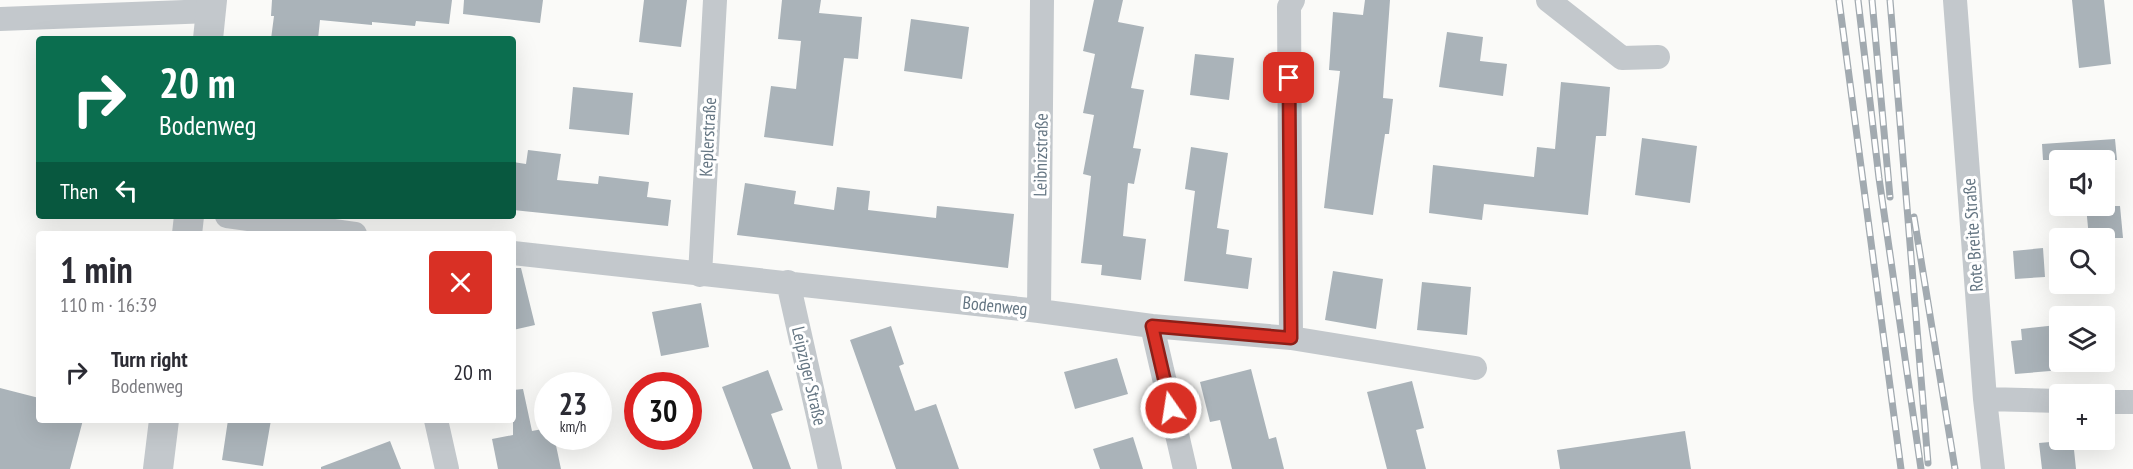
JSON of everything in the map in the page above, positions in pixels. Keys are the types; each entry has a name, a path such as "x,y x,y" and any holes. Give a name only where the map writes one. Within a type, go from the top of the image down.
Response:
{"street":[{"name":"Keplerstraße","path":"700,274 715,0"},
{"name":"Leibnizstraße","path":"1039,311 1042,0"},
{"path":"1291,338 1289,8 1293,0"},
{"path":"1548,0 1622,58 1658,57"},
{"name":"Rote Breite Straße","path":"1955,0 1985,399 1993,469"},
{"path":"0,19 210,17"},
{"path":"248,219 334,231"},
{"name":"Bodenweg","path":"516,253 788,282 1152,326 1291,338 1475,368"},
{"name":"Leipziger Straße","path":"788,282 831,469"},
{"path":"1152,326 1185,469"},
{"path":"1985,399 2049,401"},
{"path":"2115,402 2133,402"},
{"path":"158,469 164,423"},
{"path":"437,423 447,469"}],"building":[{"path":"272,0 452,0 449,24 416,21 415,26 372,22 372,25 320,20 318,36 271,36 274,16 271,16"},
{"path":"464,0 543,0 540,23 463,14"},
{"path":"644,0 687,0 681,47 639,42"},
{"path":"782,0 821,0 819,13 862,17 858,59 844,58 833,146 764,137 771,86 796,89 801,41 778,39"},
{"path":"1094,0 1123,0 1118,22 1144,27 1131,88 1144,90 1133,148 1141,149 1134,184 1128,183 1123,236 1146,239 1141,280 1101,275 1102,265 1081,263 1091,176 1083,174 1094,115 1083,113 1095,54 1083,51"},
{"path":"1365,0 1390,0 1383,98 1393,99 1389,134 1385,134 1373,215 1324,208 1340,71 1329,70 1333,12 1363,15"},
{"path":"2072,0 2104,0 2111,64 2079,68"},
{"path":"911,19 969,27 962,79 904,71"},
{"path":"1447,32 1483,37 1480,61 1507,64 1503,96 1439,87"},
{"path":"1195,54 1234,58 1229,100 1190,95"},
{"path":"1561,82 1610,87 1606,136 1596,136 1588,215 1484,204 1482,220 1429,213 1433,165 1534,177 1537,147 1555,149"},
{"path":"573,87 633,93 629,135 569,129"},
{"path":"1642,138 1697,146 1690,203 1635,195"},
{"path":"2115,139 2117,160 2115,160 2115,150 2049,150 2049,160 2043,160 2042,144"},
{"path":"1191,147 1228,153 1217,228 1229,230 1226,254 1252,258 1248,289 1184,281 1195,191 1185,189"},
{"path":"528,150 561,154 557,180 598,184 599,176 649,182 647,197 671,200 668,226 516,210 516,162 526,164"},
{"path":"745,183 796,191 794,204 834,210 837,187 870,191 868,210 936,218 937,206 1014,214 1008,268 737,235"},
{"path":"2115,206 2120,206 2123,238 2115,238 2115,228 2088,228 2087,216 2115,216"},
{"path":"2043,248 2045,277 2015,279 2013,251"},
{"path":"516,268 521,268 535,325 516,329"},
{"path":"1333,271 1383,279 1376,329 1325,320"},
{"path":"1422,282 1471,287 1467,335 1417,330"},
{"path":"701,303 709,347 661,356 652,312"},
{"path":"891,326 904,364 899,366 915,411 936,404 959,469 896,469 850,340"},
{"path":"2049,326 2049,371 2015,374 2011,341 2022,340 2021,329"},
{"path":"1117,358 1128,394 1075,409 1064,372"},
{"path":"1251,369 1269,439 1276,437 1284,469 1232,469 1220,420 1210,422 1200,382"},
{"path":"768,370 783,410 771,414 791,469 753,469 722,387"},
{"path":"1412,381 1424,428 1416,430 1426,469 1387,469 1367,392"},
{"path":"0,388 36,397 36,423 82,423 70,469 0,469"},
{"path":"523,389 532,431 534,431 534,450 557,450 561,469 498,469 492,439 513,435 513,423 516,423 516,390"},
{"path":"228,423 270,423 263,466 222,460"},
{"path":"1685,431 1691,469 1560,469 1557,450"},
{"path":"1133,437 1143,469 1100,469 1093,449"},
{"path":"390,441 401,469 321,469 321,467"},
{"path":"2049,442 2049,450 2074,450 2076,469 2042,469 2039,443"}],"railway":[{"path":"1839,0 1901,469"},
{"path":"1858,0 1879,178 1921,469"},
{"path":"1872,0 1890,197"},
{"path":"1890,0 1928,463"},
{"path":"1914,217 1955,469"}],"route":[{"path":"1171,408 1152,326 1291,338 1289,78"}]}
